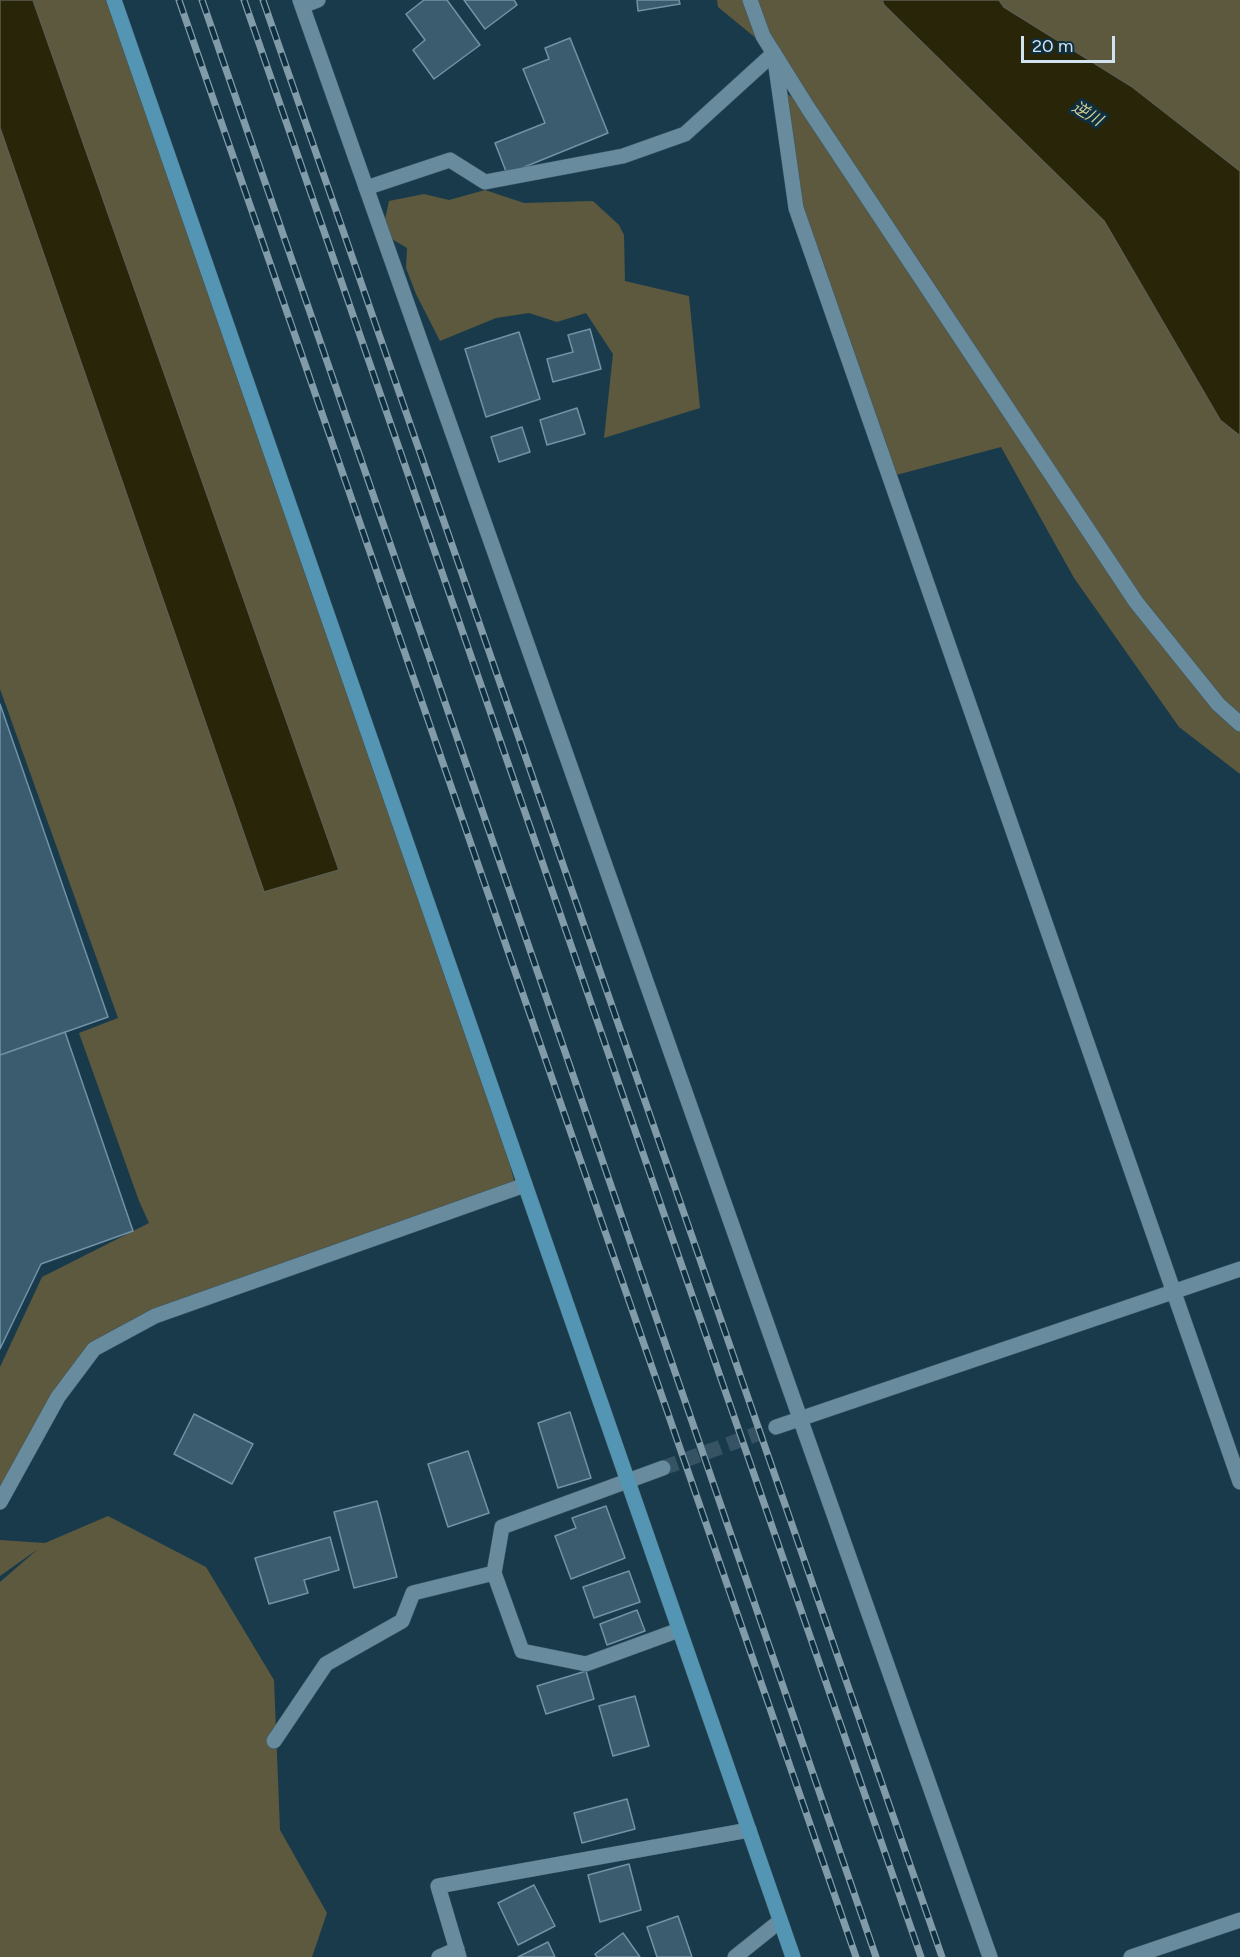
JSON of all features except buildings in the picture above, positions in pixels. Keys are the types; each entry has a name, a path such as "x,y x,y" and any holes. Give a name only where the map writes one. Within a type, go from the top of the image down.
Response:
{"street":[{"path":"114,0 793,1957"},
{"path":"318,0 301,3 990,1957"},
{"path":"750,0 763,36 808,108 1136,602 1218,704 1240,724"},
{"path":"366,188 450,160 485,182 623,156 685,134 774,53"},
{"path":"774,53 796,208 1240,1482"},
{"path":"0,1502 58,1397 94,1349 155,1316 525,1185"},
{"path":"776,1427 1240,1269"},
{"path":"663,1468 502,1527 494,1573 522,1651 586,1664 680,1630"},
{"path":"274,1741 326,1664 402,1621 412,1593 494,1573"},
{"path":"439,1957 458,1953 438,1886 749,1830"},
{"path":"1131,1957 1240,1920"},
{"path":"735,1957 780,1921"}],"shaded area":[{"path":"0,0 114,0 484,1067 516,1188 155,1316 84,1362 0,1502 0,1367 42,1277 149,1223 79,1033 118,1018 0,689"},
{"path":"717,0 1240,0 1240,774 1179,727 1074,578 1001,447 889,477 796,208 779,88 806,107 774,53 718,7"},
{"path":"485,190 524,203 593,201 619,225 624,235 625,281 689,296 700,408 604,438 613,354 586,313 557,322 529,313 496,318 440,341 416,294 406,268 407,248 382,233 389,201 424,194 449,200"},
{"path":"108,1516 206,1567 274,1680 280,1830 327,1913 312,1957 0,1957 0,1582 38,1549 0,1576 0,1540 45,1543"}],"water":[{"path":"0,0 33,0 339,870 264,892 0,128"},
{"name":"逆川","path":"882,0 999,0 1004,7 1131,86 1240,171 1240,436 1220,420 1104,221 884,5"}],"tunnel":[{"path":"663,1468 776,1427"}],"railway":[{"path":"179,0 856,1957"},
{"path":"202,0 876,1957"},
{"path":"244,0 921,1957"},
{"path":"263,0 942,1957"}]}
